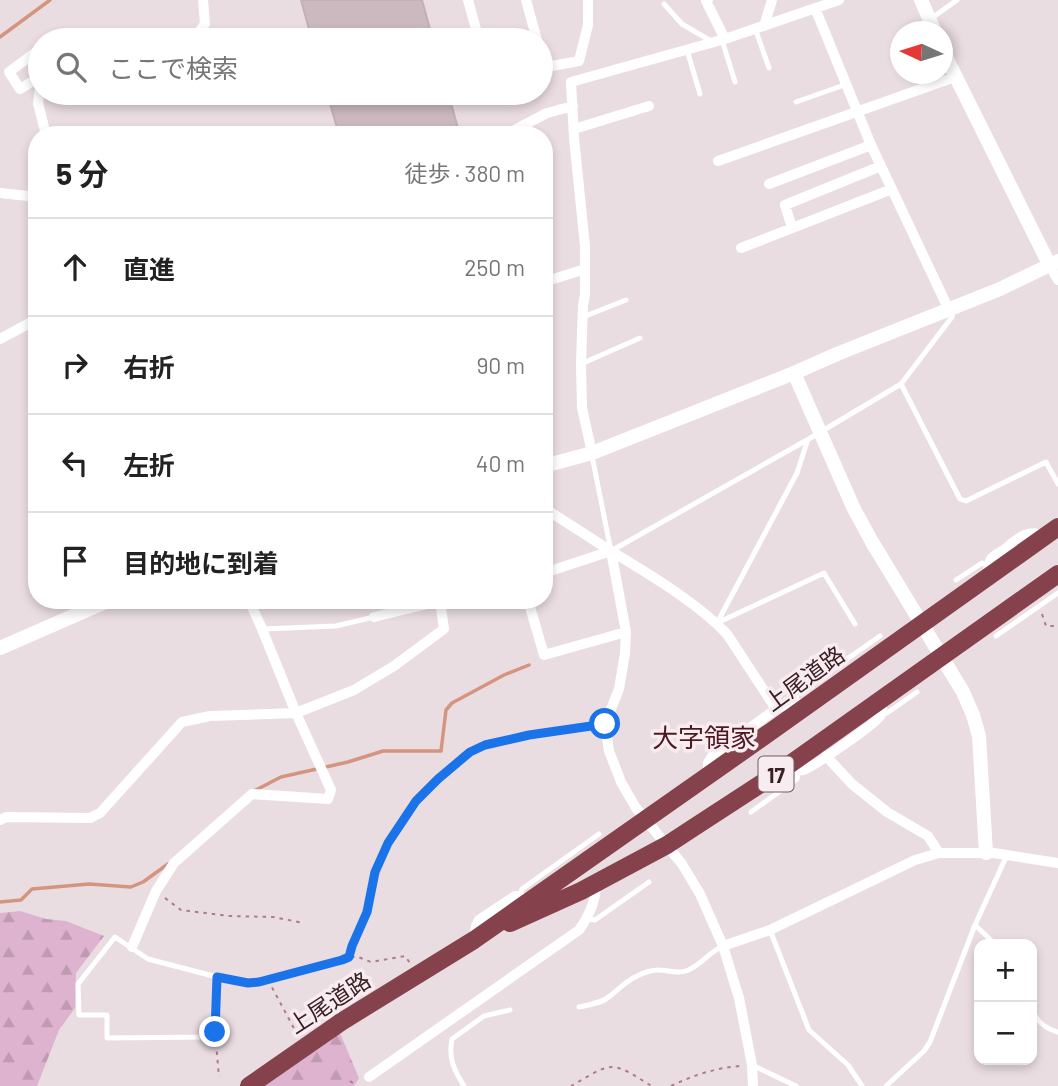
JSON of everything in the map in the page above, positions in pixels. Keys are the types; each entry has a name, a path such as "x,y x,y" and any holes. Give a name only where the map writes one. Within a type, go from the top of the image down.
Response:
{"highway":[{"name":"上尾道路","path":"474,940 523,899 646,820 800,705 922,624 989,571 1048,533"},
{"name":"上尾道路","path":"249,1086 417,974 474,940 596,884 667,845 793,768 881,707 942,656 1058,574"}],"street":[{"path":"202,28 205,24 203,0"},
{"path":"468,0 476,28"},
{"path":"526,0 534,28"},
{"path":"588,0 588,25 571,82 585,246 582,408 592,453"},
{"path":"708,0 706,1 720,40"},
{"path":"760,27 772,0"},
{"path":"571,82 720,40 839,0"},
{"path":"920,0 930,21"},
{"path":"816,8 871,145 951,310"},
{"path":"28,58 9,72 20,89 28,85"},
{"path":"553,63 579,61"},
{"path":"953,72 1054,264 1058,280"},
{"path":"718,160 955,77"},
{"path":"38,105 44,126"},
{"path":"522,126 547,113 573,106"},
{"path":"574,129 649,106"},
{"path":"769,184 871,145"},
{"path":"792,228 785,205 881,166"},
{"path":"741,248 892,189"},
{"path":"0,193 28,196"},
{"path":"553,464 592,453 794,373 951,310 1054,264"},
{"path":"553,279 585,269"},
{"path":"0,339 28,324"},
{"path":"794,373 814,436 872,542 963,692 973,715 979,736 986,853"},
{"path":"553,514 672,590 717,623 776,709"},
{"path":"1048,533 1042,528 1058,519"},
{"path":"553,570 611,551"},
{"path":"611,551 626,632 619,689 605,724 609,751 621,782 636,808 682,864 701,894 723,946 739,998 752,1065 753,1086"},
{"path":"0,648 89,609"},
{"path":"132,947 156,891 174,863 253,794 327,799 331,790 253,609"},
{"path":"374,617 408,609"},
{"path":"0,820 6,817 90,818 100,813 182,722 211,716 296,713 354,691 394,666 444,629 443,609"},
{"path":"531,609 544,655 626,632"},
{"path":"708,776 708,764 713,755 776,709 785,704 800,705"},
{"path":"793,768 809,768 878,718 881,707"},
{"path":"826,756 852,784 887,812 928,836 939,853"},
{"path":"723,946 770,930 915,860 939,853 986,853 1058,863"},
{"path":"369,1077 579,930 587,919 596,884"}],"lane":[{"path":"937,21 957,0"},
{"path":"664,4 682,24 720,40 735,82"},
{"path":"760,27 769,68"},
{"path":"687,50 700,94"},
{"path":"796,102 847,84"},
{"path":"583,317 626,300"},
{"path":"592,453 611,551 901,384 952,317 951,310"},
{"path":"581,364 640,338"},
{"path":"901,384 960,499 966,501 1046,462 1058,484"},
{"path":"717,623 814,436"},
{"path":"956,580 982,563 989,571"},
{"path":"717,623 824,573 855,624"},
{"path":"996,636 1058,593"},
{"path":"262,629 336,626 374,617"},
{"path":"800,705 797,694 880,636"},
{"path":"881,707 887,713 918,692"},
{"path":"751,812 797,779 793,768"},
{"path":"523,899 522,889 599,834"},
{"path":"886,1086 924,1051 930,1042 975,925 1007,855"},
{"path":"587,919 595,920 649,883"},
{"path":"975,925 990,939"},
{"path":"770,930 810,1030 848,1065 862,1086"},
{"path":"115,937 148,959 217,977 215,1032 209,1037 107,1038 107,1016 79,1015 78,984 115,937"},
{"path":"579,1007 602,1001 637,975 652,970 687,971 723,946"},
{"path":"464,1086 451,1060 451,1044 455,1036 484,1016 510,1010"},
{"path":"1037,1020 1050,1030 1058,1032"},
{"path":"447,1023 455,1036"},
{"path":"752,1065 796,1086"}],"path":[{"path":"1040,606 1046,626 1058,625"},
{"path":"349,957 367,912 375,872 388,843 416,801 438,779 470,752 485,745 529,735 605,724"},
{"path":"156,891 181,910 229,916 274,917 304,923"},
{"path":"217,977 248,983 349,957 371,962 405,956 417,974"},
{"path":"268,980 305,1047"},
{"path":"215,1032 219,1077"},
{"path":"671,1086 720,1068 752,1065"},
{"path":"571,1086 605,1068 613,1067 652,1086"},
{"path":"350,1081 357,1086"}],"green space":[{"path":"20,911 46,919 66,921 104,936 76,973 75,1008 59,1030 37,1086 0,1086 0,913"},
{"path":"340,1033 359,1078 354,1086 263,1086"}],"building":[{"path":"301,0 422,0 430,28 309,28"},
{"path":"330,105 451,105 457,126 336,126"}],"waterway":[{"path":"0,37 50,0"},
{"path":"254,791 281,777 383,751 441,751 446,710 452,703 529,665"},
{"path":"0,902 21,900 32,889 89,884 131,887 168,864"}],"district":[{"name":"大字領家","path":"704,736"}],"route":[{"path":"215,1032 217,977 248,983 259,982 349,957 367,912 375,872 388,843 416,801 470,752 485,745 529,735 605,724"}]}
